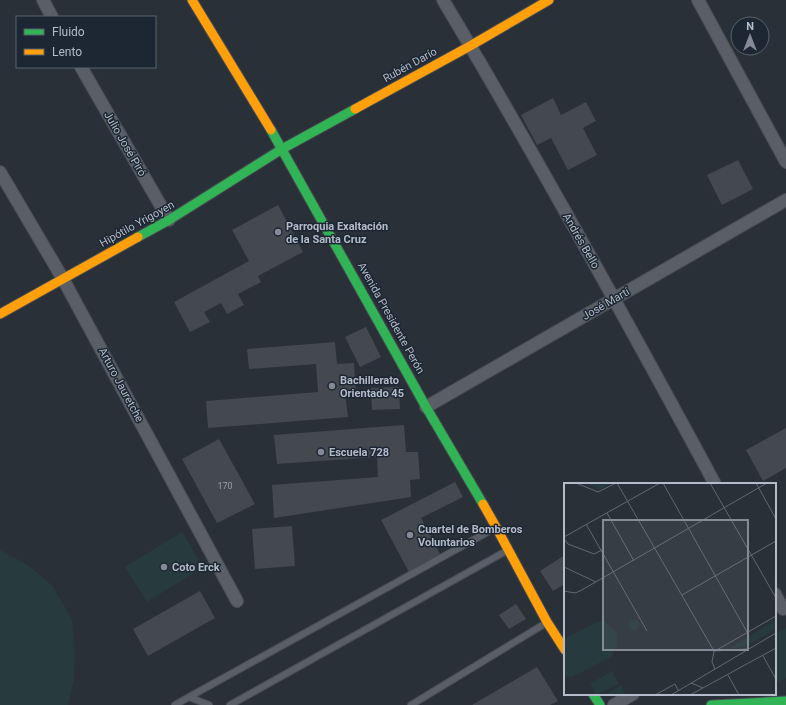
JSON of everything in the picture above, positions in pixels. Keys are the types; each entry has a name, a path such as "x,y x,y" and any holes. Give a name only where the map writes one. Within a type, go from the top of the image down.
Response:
{"main road":[{"name":"Avenida Presidente Perón","path":"192,0 282,149 426,407 496,527 564,648"},
{"name":"Rubén Darío","path":"282,149 470,46 549,0"},
{"name":"Hipótilo Yrigoyen","path":"0,314 169,220 282,149"},
{"path":"594,695 600,705"},
{"path":"711,705 786,701"},
{"path":"779,705 786,701"}],"street":[{"path":"43,0 51,16"},
{"name":"Andrés Bello","path":"443,0 614,299 714,483"},
{"path":"698,0 786,162"},
{"name":"Julio José Piró","path":"82,68 169,220"},
{"name":"Arturo Jauretche","path":"0,172 63,278 237,601"},
{"name":"José Martí","path":"426,407 786,200"},
{"path":"776,597 781,610"},
{"path":"614,705 631,695"}],"lane":[{"path":"175,705 496,527"},
{"path":"230,705 509,550"},
{"path":"411,705 548,622"},
{"path":"189,697 209,705"}],"green space":[{"name":"Coto Erck","path":"182,532 203,567 147,602 125,567"},
{"path":"0,550 26,564 53,586 72,620 75,649 74,679 68,705 0,705"},
{"path":"786,628 786,678 776,683 776,633"}],"building":[{"path":"553,98 561,115 586,102 596,121 583,128 597,155 568,170 551,138 537,145 521,115"},
{"path":"738,160 753,189 722,205 707,175"},
{"path":"278,205 303,252 258,276 261,282 238,294 244,305 227,314 221,303 204,312 210,322 190,332 174,302 249,261 232,230"},
{"path":"366,327 381,357 360,367 345,337"},
{"path":"335,342 337,364 354,363 356,393 345,394 348,417 208,428 206,401 318,392 316,364 249,369 247,349"},
{"path":"399,387 400,409 372,410 371,388"},
{"path":"404,425 406,452 418,452 420,479 410,480 411,497 274,518 272,485 378,477 377,457 277,464 274,435"},
{"path":"786,428 786,468 763,481 746,450"},
{"path":"219,439 255,504 217,523 182,459"},
{"path":"455,482 463,497 421,518 442,558 410,574 381,520"},
{"path":"292,526 295,566 255,569 252,529"},
{"path":"564,556 564,585 553,591 540,571"},
{"path":"200,591 215,618 148,656 133,629"},
{"path":"516,604 526,619 509,629 499,615"},
{"path":"537,667 558,701 550,705 472,705"}],"traffic: fast":[{"path":"138,237 169,220 282,149 355,109"},
{"path":"271,130 426,407 483,504"},
{"path":"594,695 600,705"},
{"path":"711,705 786,701"}],"traffic: slow":[{"path":"192,0 271,130"},
{"path":"355,109 470,46 549,0"},
{"path":"0,314 138,237"},
{"path":"483,504 547,622 564,648"}],"place":[{"name":"Parroquia Exaltación de la Santa Cruz","path":"278,232"},
{"name":"Bachillerato Orientado 45","path":"332,386"},
{"name":"Escuela 728","path":"321,452"},
{"name":"Cuartel de Bomberos Voluntarios","path":"410,535"},
{"name":"Coto Erck","path":"164,567"}]}
